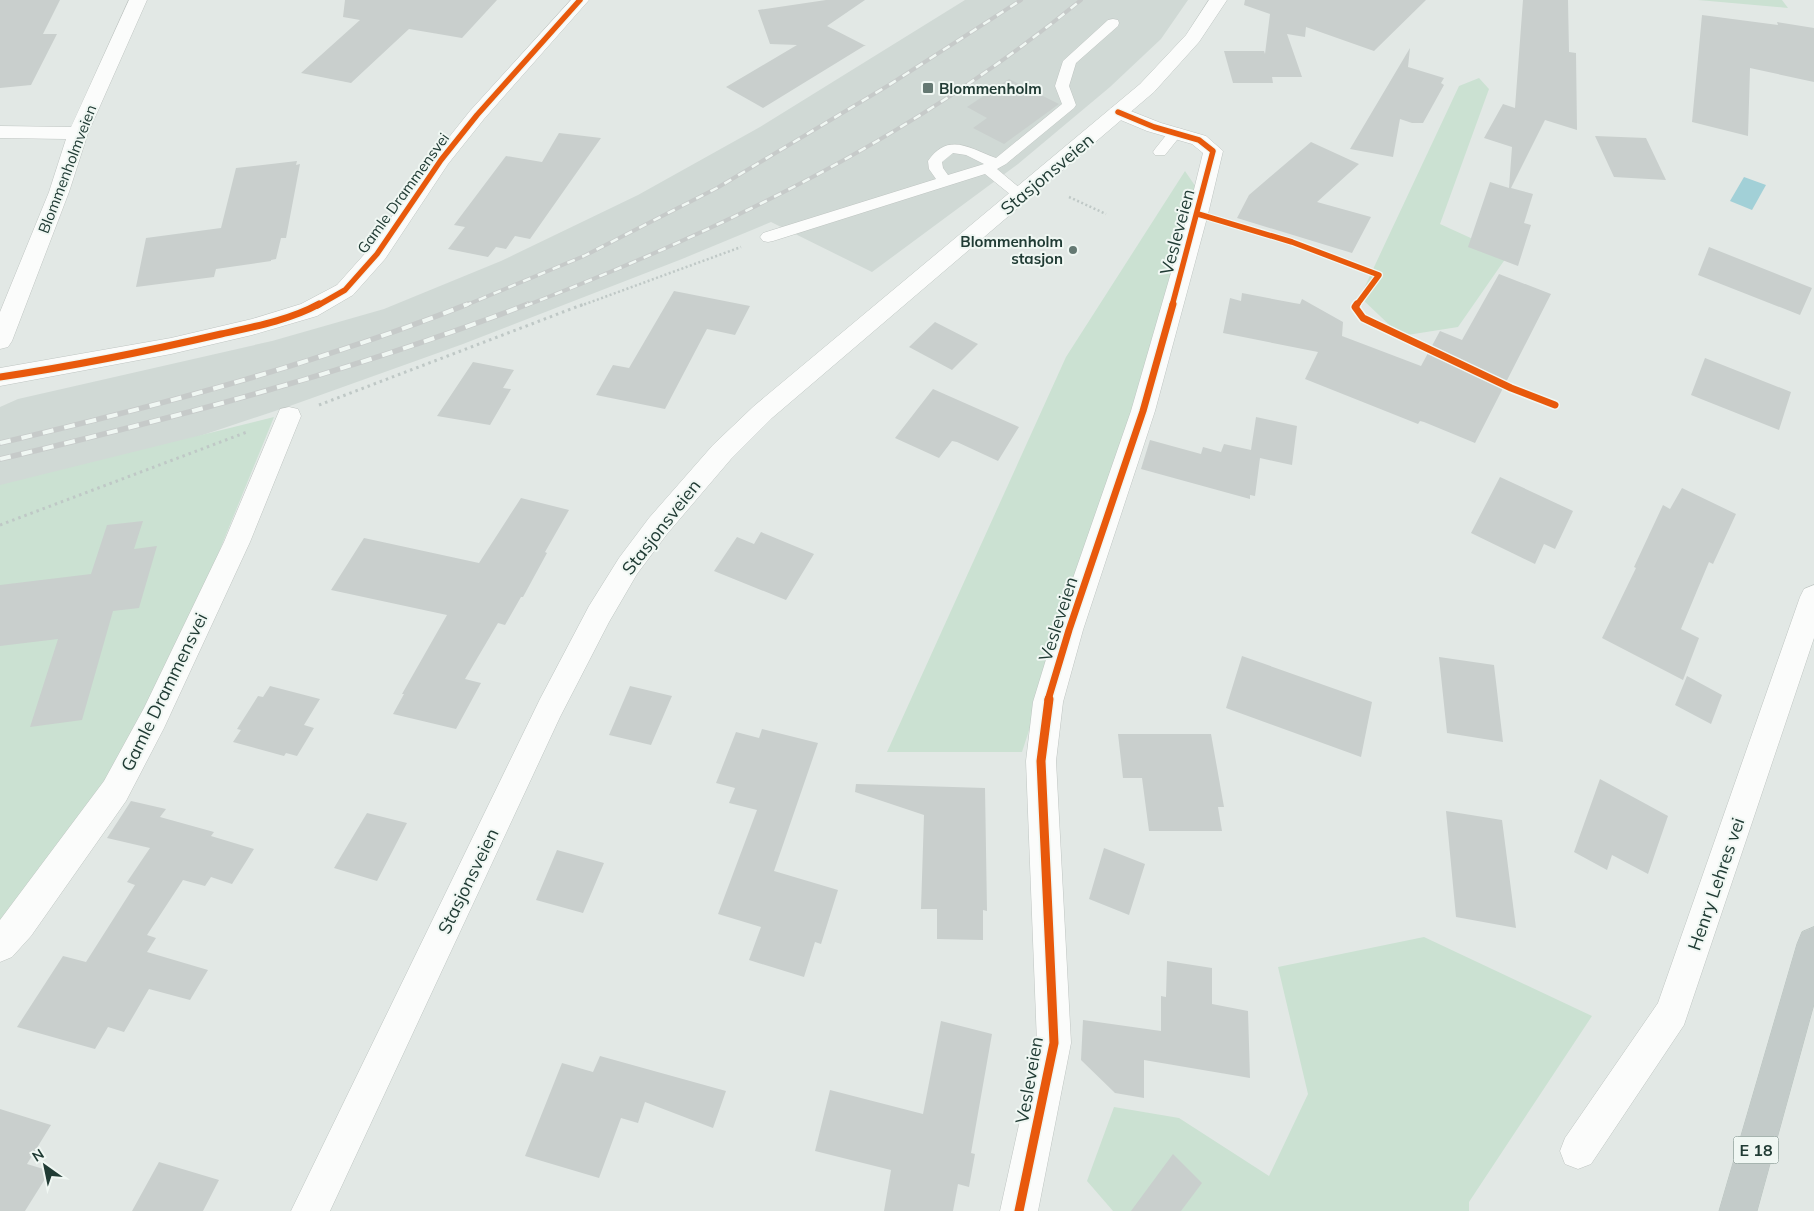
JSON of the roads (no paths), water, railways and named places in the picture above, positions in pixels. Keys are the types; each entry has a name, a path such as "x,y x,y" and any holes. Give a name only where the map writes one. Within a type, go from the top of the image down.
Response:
{"highway":[{"name":"E 18","path":"1738,1211 1814,944"}],"street":[{"name":"Blommenholmveien","path":"0,341 59,192 78,133 138,0"},
{"name":"Gamle Drammensvei","path":"0,377 171,346 252,327 309,310 345,290 377,254 447,153 477,115 580,0"},
{"name":"Stasjonsveien","path":"310,1211 550,708 599,614 628,566 691,486 763,412 1147,88 1175,60 1203,24 1218,0"},
{"name":"Vesleveien","path":"1019,1211 1054,1043 1042,761 1048,702 1069,630 1143,411 1210,169 1213,151 1199,140 1168,142 1154,127 1118,112"},
{"path":"0,132 78,133"},
{"name":"Gamle Drammensvei","path":"0,945 19,924 119,783 154,718 237,542 289,416"},
{"name":"Henry Lehres vei","path":"1578,1151 1672,1013 1814,596"}],"lane":[{"path":"768,238 991,166 1069,105 1062,86 1070,61 1113,23"},
{"path":"945,181 936,168 935,161 941,153 961,148 970,150 991,166 1021,196"}],"water":[{"path":"1744,177 1766,185 1752,210 1730,201"}],"railway":[{"path":"464,306 584,256 717,188 889,85 1021,0"},
{"path":"525,306 599,277 744,212 885,137 1018,49 1081,0"},
{"path":"0,443 177,399 295,365 411,326 468,304"},
{"path":"0,459 200,409 333,371 463,328 528,304"}],"place":[{"name":"Blommenholm","path":"928,88"},
{"name":"Blommenholm stasjon","path":"1073,250"}]}
